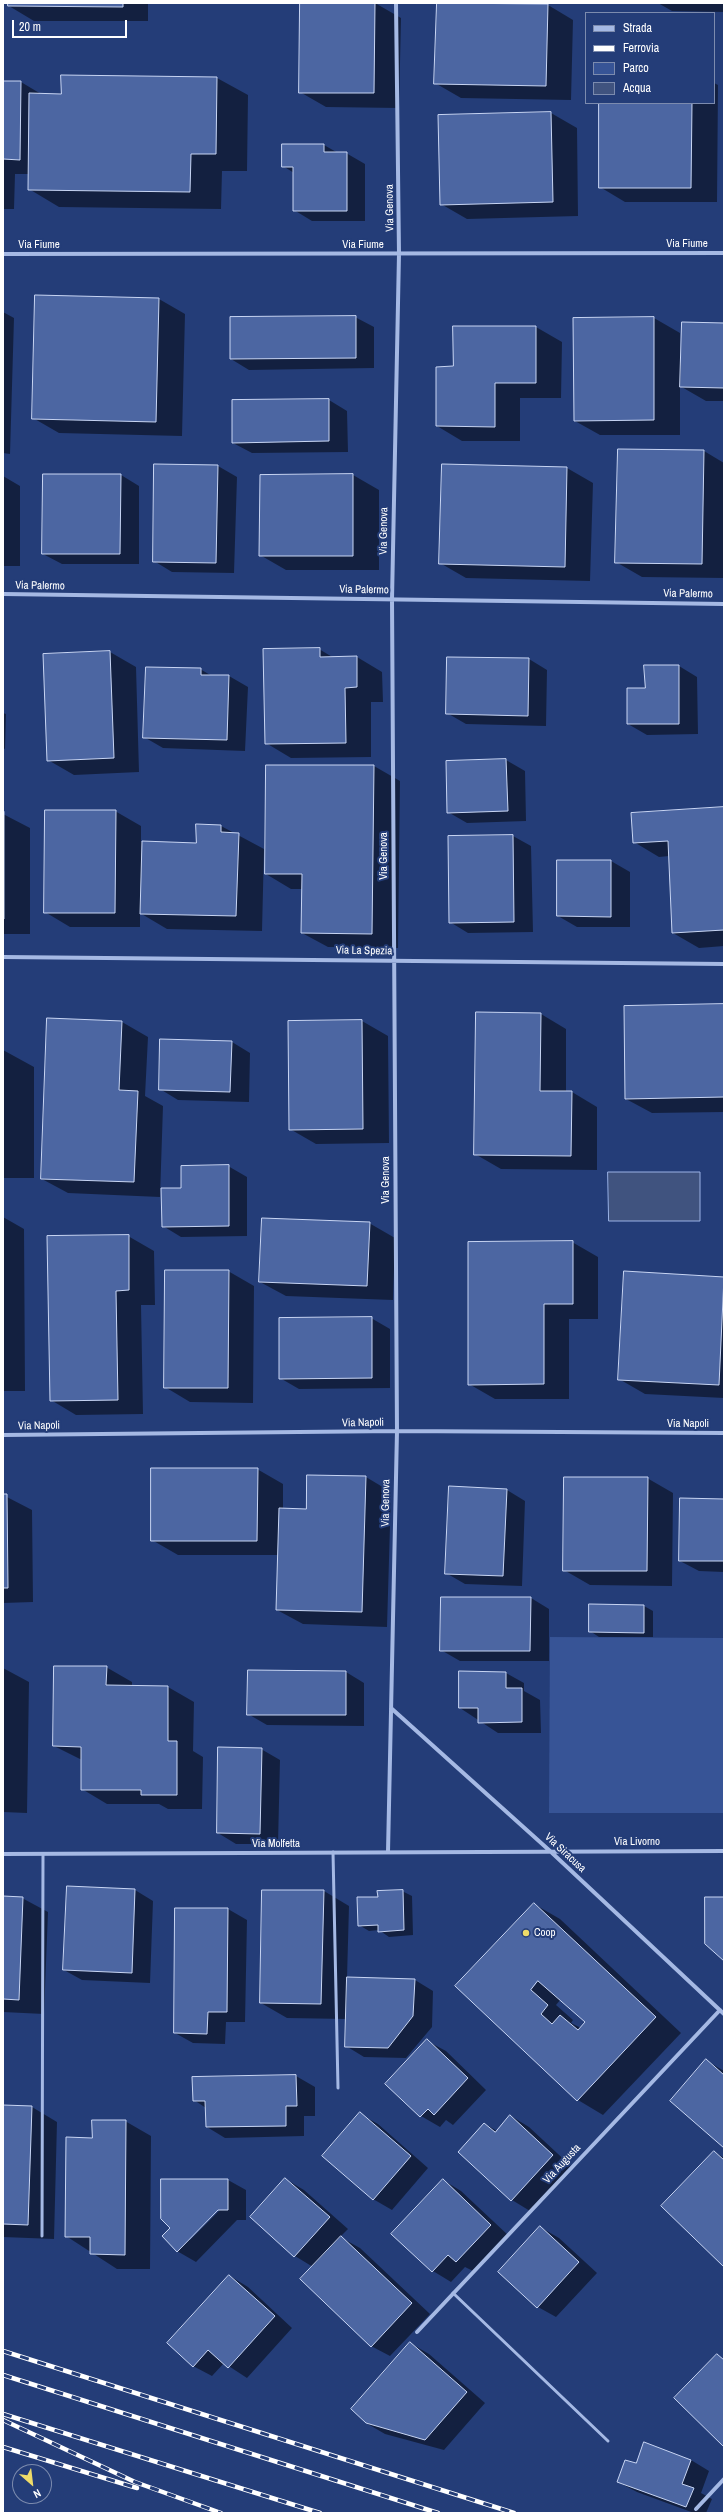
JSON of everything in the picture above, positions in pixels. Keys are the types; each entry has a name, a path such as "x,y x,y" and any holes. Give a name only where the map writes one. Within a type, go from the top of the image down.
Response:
{"street":[{"name":"Via Genova","path":"388,1852 397,1431 392,599 399,254 396,3"},
{"name":"Via Fiume","path":"3,254 724,253"},
{"name":"Via Palermo","path":"3,594 724,604"},
{"name":"Via La Spezia","path":"3,957 724,964"},
{"name":"Via Napoli","path":"3,1435 397,1431 724,1433"},
{"name":"Via Siracusa","path":"391,1708 550,1851 724,2014"},
{"name":"Via Livorno","path":"550,1851 724,1851"},
{"name":"Via Molfetta","path":"3,1854 550,1851"},
{"name":"Via Augusta","path":"417,2332 720,2010"},
{"path":"696,2509 724,2479"}],"lane":[{"path":"333,1852 338,2088"},
{"path":"42,2236 43,1854"},
{"path":"453,2293 608,2441"}],"green space":[{"path":"550,1637 724,1638 724,1813 549,1813"}],"water":[{"path":"608,1172 700,1172 700,1221 609,1221"}],"building":[{"path":"8,3 123,3 123,7 8,6"},
{"path":"300,3 375,3 374,93 299,93"},
{"path":"437,3 548,4 546,86 434,84"},
{"path":"61,75 217,77 216,154 191,154 190,192 28,190 29,93 61,94"},
{"path":"3,81 21,81 20,160 3,159"},
{"path":"599,104 692,104 691,188 599,188"},
{"path":"551,112 553,202 440,205 438,115"},
{"path":"282,144 324,144 324,152 347,152 347,211 293,211 293,167 282,167"},
{"path":"35,295 159,298 156,422 32,419"},
{"path":"356,316 356,358 230,359 230,317"},
{"path":"654,317 654,420 574,421 573,318"},
{"path":"682,322 724,323 724,388 680,387"},
{"path":"453,326 536,326 536,383 495,383 495,427 436,426 436,367 453,366"},
{"path":"329,399 329,441 232,443 232,400"},
{"path":"618,449 704,450 702,564 615,563"},
{"path":"154,464 218,465 216,563 153,562"},
{"path":"442,464 567,467 565,567 439,564"},
{"path":"43,474 121,474 120,554 42,554"},
{"path":"353,474 353,556 259,556 260,475"},
{"path":"320,648 320,657 357,656 357,687 345,688 346,743 265,744 263,649"},
{"path":"110,651 114,758 47,761 43,654"},
{"path":"447,657 529,658 528,716 446,714"},
{"path":"644,665 679,665 679,724 627,724 627,688 645,688"},
{"path":"146,667 201,668 201,675 229,675 227,740 143,738"},
{"path":"506,759 508,811 447,813 446,761"},
{"path":"266,765 374,765 372,934 301,933 302,874 265,874"},
{"path":"724,807 724,930 672,933 668,841 633,843 631,813"},
{"path":"45,810 116,810 115,913 44,913"},
{"path":"4,812 4,919 3,919 3,813"},
{"path":"196,824 221,825 221,832 239,833 236,916 140,914 142,841 196,843"},
{"path":"513,835 514,922 449,923 448,836"},
{"path":"557,860 611,860 611,917 557,916"},
{"path":"724,1004 724,1097 625,1099 624,1006"},
{"path":"476,1012 541,1013 540,1091 572,1091 571,1156 474,1155"},
{"path":"47,1018 122,1021 119,1090 138,1091 134,1182 41,1179"},
{"path":"362,1020 363,1129 289,1130 288,1021"},
{"path":"160,1039 232,1041 230,1092 159,1090"},
{"path":"229,1165 229,1226 162,1227 161,1188 181,1188 181,1166"},
{"path":"262,1218 370,1222 367,1286 259,1282"},
{"path":"129,1235 129,1290 116,1291 118,1400 50,1401 47,1236"},
{"path":"573,1241 573,1304 544,1304 544,1384 468,1385 468,1242"},
{"path":"165,1270 229,1270 228,1388 164,1388"},
{"path":"624,1271 724,1277 719,1385 618,1380"},
{"path":"372,1317 372,1378 279,1379 279,1318"},
{"path":"151,1468 258,1468 257,1541 151,1541"},
{"path":"307,1475 366,1476 362,1612 276,1610 279,1508 306,1509"},
{"path":"564,1477 648,1477 647,1571 563,1571"},
{"path":"449,1486 507,1489 503,1576 445,1574"},
{"path":"3,1494 7,1494 8,1588 3,1588"},
{"path":"680,1498 724,1499 724,1561 679,1561"},
{"path":"441,1597 531,1597 530,1651 440,1651"},
{"path":"589,1604 644,1605 644,1633 589,1632"},
{"path":"54,1666 107,1666 106,1685 168,1686 168,1741 177,1741 177,1795 141,1795 141,1790 81,1790 81,1747 53,1746"},
{"path":"248,1670 346,1671 346,1715 247,1715"},
{"path":"459,1671 506,1672 506,1688 522,1688 522,1722 478,1723 478,1708 459,1708"},
{"path":"218,1747 262,1748 260,1834 217,1833"},
{"path":"67,1886 135,1889 132,1973 63,1970"},
{"path":"262,1890 324,1890 321,2004 260,2003"},
{"path":"403,1890 404,1930 378,1932 378,1925 358,1926 357,1897 378,1897 377,1891"},
{"path":"3,1896 23,1897 19,2000 3,1999"},
{"path":"705,1897 724,1897 724,1961 705,1944"},
{"path":"534,1903 656,2017 577,2101 455,1986","holes":["538,1981 585,2022 578,2030 560,2015 552,2024 541,2014 548,2005 531,1990"]},
{"path":"175,1908 228,1908 227,2012 208,2012 207,2034 174,2033"},
{"path":"347,1977 415,1979 413,2016 388,2048 345,2047"},
{"path":"427,2039 468,2078 434,2115 428,2109 420,2117 385,2084"},
{"path":"706,2059 724,2075 724,2148 670,2101"},
{"path":"296,2075 297,2106 286,2106 286,2126 206,2127 205,2101 193,2101 192,2077"},
{"path":"3,2105 32,2106 28,2225 3,2224"},
{"path":"360,2112 411,2156 373,2200 322,2156"},
{"path":"510,2115 553,2155 511,2201 458,2152 484,2123 495,2132"},
{"path":"92,2120 126,2120 125,2255 90,2254 90,2237 65,2237 66,2137 92,2138"},
{"path":"714,2151 724,2160 724,2267 661,2206"},
{"path":"285,2178 330,2217 294,2257 250,2217"},
{"path":"161,2179 228,2179 228,2210 218,2210 177,2252 162,2236 170,2228 161,2219"},
{"path":"443,2179 491,2225 456,2262 448,2255 432,2272 391,2234"},
{"path":"540,2226 579,2262 537,2308 498,2272"},
{"path":"341,2236 412,2303 371,2347 300,2279"},
{"path":"229,2275 275,2316 228,2368 208,2350 193,2367 167,2343"},
{"path":"410,2342 467,2392 425,2440 366,2423 351,2409"},
{"path":"717,2354 724,2360 724,2447 674,2398"},
{"path":"644,2442 691,2460 682,2484 694,2488 686,2507 617,2482 625,2460 636,2463"}],"railway":[{"path":"3,2351 514,2513"},
{"path":"3,2375 438,2513"},
{"path":"3,2414 320,2513"},
{"path":"3,2420 135,2482 221,2513"},
{"path":"3,2447 137,2488"}],"place":[{"name":"Coop","path":"526,1933"}]}
